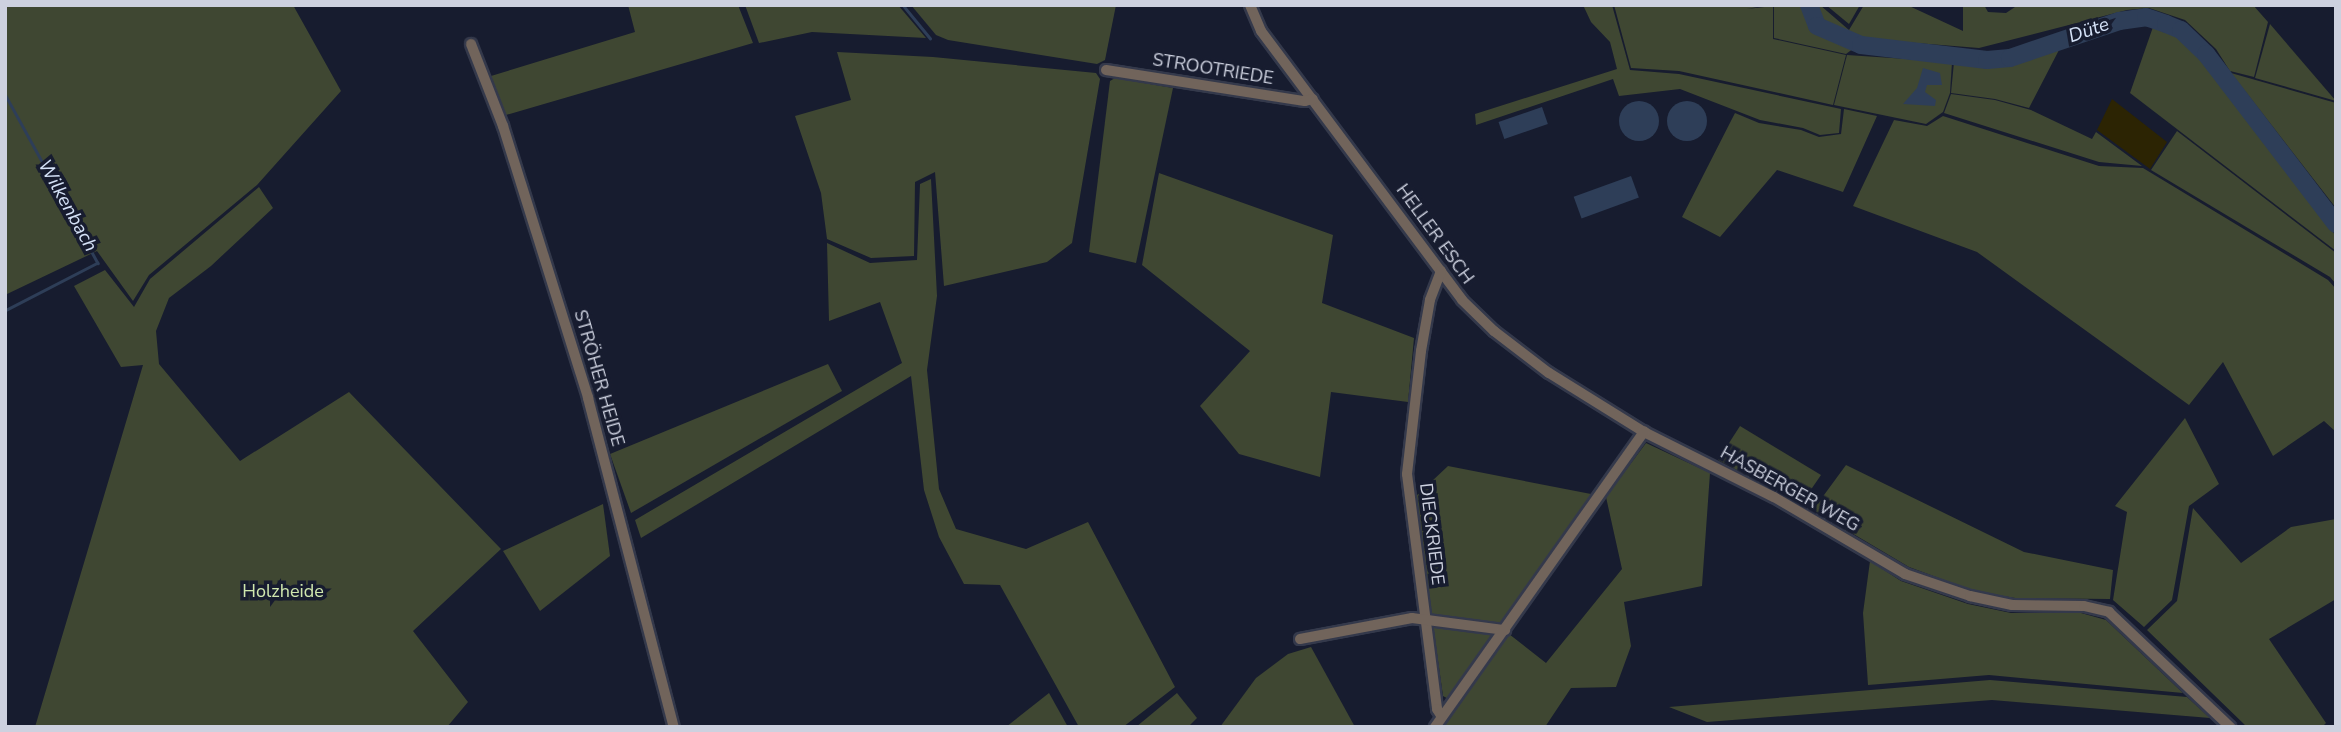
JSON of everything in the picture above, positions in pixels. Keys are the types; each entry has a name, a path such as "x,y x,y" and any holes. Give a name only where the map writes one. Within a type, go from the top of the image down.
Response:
{"street":[{"name":"HELLER ESCH","path":"1250,5 1261,31 1462,300 1494,331 1549,373 1644,432"},
{"name":"STRÖHER HEIDE","path":"471,44 503,126 588,398 674,727"},
{"name":"STROOTRIEDE","path":"1107,70 1305,101 1313,99"},
{"name":"DIECKRIEDE","path":"1439,722 1407,474 1421,351 1430,300 1441,271"},
{"path":"1439,722 1644,432"},
{"name":"HASBERGER WEG","path":"1644,432 1774,497 1905,574 1970,596 2012,605 2084,606 2109,612 2230,727"},
{"path":"1300,639 1426,618 1505,630"}],"green space":[{"path":"5,5 293,5 341,91 257,185 149,275 133,301 97,251 5,295"},
{"path":"628,5 738,5 753,43 506,115 491,76 635,32"},
{"path":"745,5 898,5 926,38 812,32 759,43"},
{"path":"911,5 1116,5 1105,60 1097,64 948,40 936,35"},
{"path":"1583,5 1612,5 1630,70 1679,74 1841,109 1839,133 1820,135 1803,128 1760,120 1680,89 1619,96 1613,79 1476,125 1475,114 1617,69 1610,42 1591,22"},
{"path":"1614,5 1768,5 1747,9 1773,6 1773,39 1846,55 1833,105 1679,71 1631,68"},
{"path":"1774,5 1820,5 1849,30 1864,5 1907,5 1963,31 1963,5 1984,5 1988,12 2006,13 2018,5 2253,5 2268,22 2254,77 2230,71 2216,49 2185,20 2149,8 2127,10 1979,48 1866,39 1846,54 1774,38"},
{"path":"1826,5 1860,5 1849,24"},
{"path":"2270,24 2336,101 2255,78"},
{"path":"2153,27 2175,36 2199,58 2336,236 2336,251 2130,93"},
{"path":"2059,50 2029,108 1995,99 1951,93 1954,62 1988,66 2012,64"},
{"path":"837,52 933,57 1096,73 1100,79 1072,243 1047,262 944,286 935,172 915,182 914,256 871,258 827,239 821,193 795,116 851,100"},
{"path":"1847,55 1952,62 1950,93 1943,112 1926,124 1834,105"},
{"path":"2231,73 2336,103 2336,208"},
{"path":"1115,78 1173,88 1136,263 1089,252 1110,81"},
{"path":"1951,94 1995,100 2031,110 2092,139 2096,132 2142,166 2099,162 1944,113"},
{"path":"1844,109 1877,116 1843,192 1777,170 1720,237 1682,217 1735,113 1759,123 1801,130 1819,137 1841,134"},
{"path":"1943,116 2099,166 2143,168 2328,280 2336,289 2336,432 2324,421 2273,456 2223,362 2189,405 1977,252 1853,206 1894,120 1927,126"},
{"path":"2177,131 2336,253 2336,284 2330,277 2151,170"},
{"path":"1159,173 1333,235 1322,303 1414,338 1408,402 1331,392 1320,477 1239,454 1200,406 1250,351 1142,265"},
{"path":"931,179 937,296 927,370 939,489 956,529 1026,549 1088,522 1175,687 1123,727 1079,727 1000,585 964,584 939,537 924,490 911,376 641,538 635,520 902,363 880,302 829,321 827,243 870,263 917,260 920,184"},
{"name":"Holzheide","path":"259,187 273,208 211,266 169,298 156,331 159,364 240,461 349,392 501,549 413,631 468,702 447,727 35,727 143,365 121,367 74,286 105,270 134,307 150,279"},
{"path":"828,364 842,391 631,513 610,454"},
{"path":"2185,418 2219,484 2189,506 2172,600 2144,627 2113,600 2127,512 2115,506"},
{"path":"1740,426 1821,475 1801,504 1718,460"},
{"path":"1646,443 1710,473 1702,586 1624,602 1631,646 1616,687 1571,688 1545,727 1444,727 1509,634 1546,663 1622,569 1606,497"},
{"path":"1846,465 2024,552 2113,570 2110,599 2015,598 1974,591 1909,567 1813,510"},
{"path":"1448,466 1591,494 1454,702 1443,696 1415,497"},
{"path":"603,504 610,556 540,611 503,551"},
{"path":"2193,508 2241,563 2291,527 2336,519 2336,599 2269,639 2326,723 2322,727 2247,727 2147,630 2177,601"},
{"path":"1870,561 1901,581 1968,604 2011,613 2081,613 2106,620 2183,693 1989,675 1868,685 1863,613"},
{"path":"1311,647 1355,727 1220,727 1256,678 1288,654"},
{"path":"1990,680 2187,697 2210,718 1992,700 1707,722 1669,707"},
{"path":"1049,693 1068,727 1006,727"},
{"path":"1177,693 1197,718 1188,727 1136,727"}],"sand":[{"path":"2112,99 2167,142 2150,169 2097,130"}],"water":[{"path":"1923,68 1940,73 1942,85 1927,85 1925,92 1936,100 1935,106 1903,104 1917,88"},
{"path":"1639,101 1653,107 1659,121 1653,135 1639,141 1625,135 1619,121 1625,107"},
{"path":"1687,101 1695,102 1701,107 1706,113 1706,129 1701,135 1695,140 1687,141 1679,140 1673,135 1668,129 1667,121 1668,113 1673,107 1679,102"},
{"path":"1542,107 1548,124 1504,139 1499,122"},
{"path":"1631,176 1639,198 1582,218 1574,197"}],"waterway":[{"path":"903,5 930,38"},
{"name":"Düte","path":"1809,5 1817,26 1861,45 1987,60 2010,58 2119,21 2146,17 2181,30 2206,54 2336,224"},
{"name":"Wilkenbach","path":"5,94 98,263 5,311"}]}
